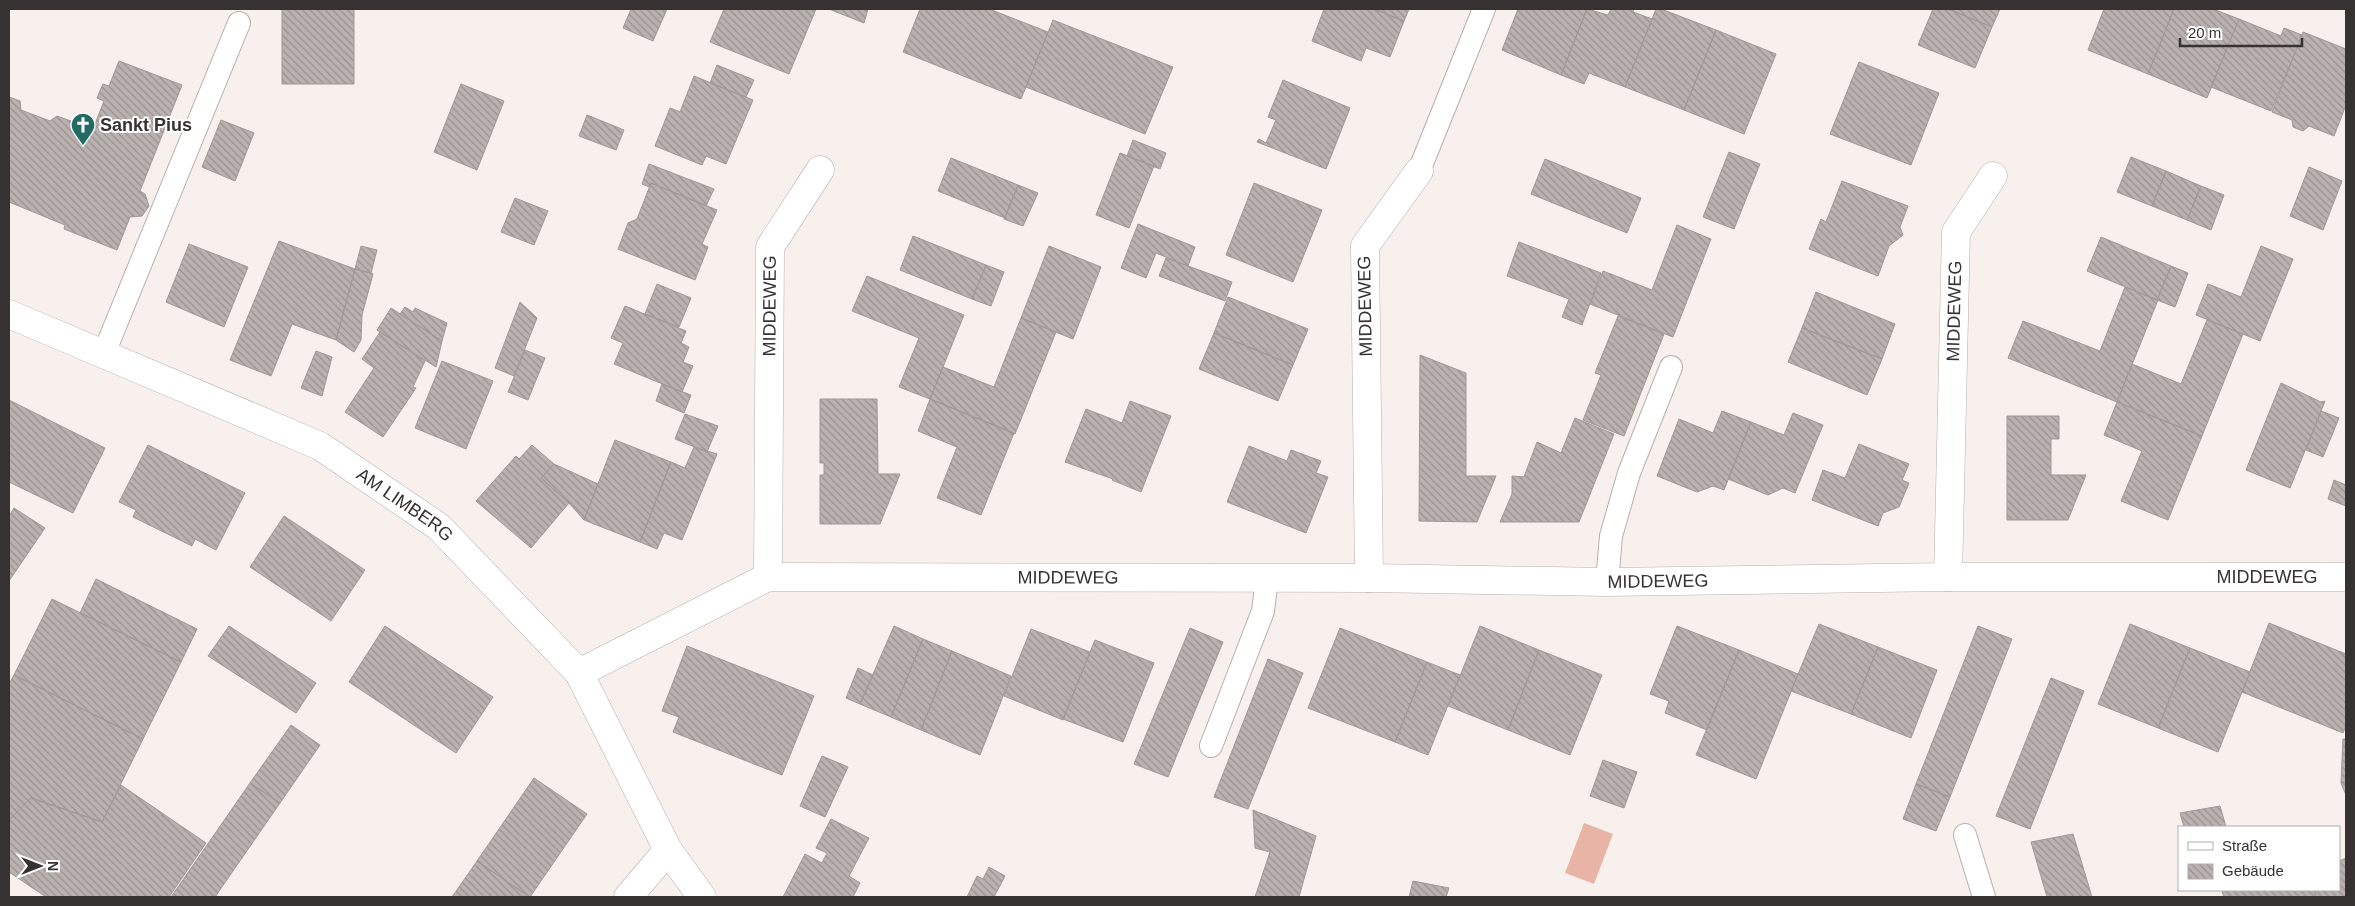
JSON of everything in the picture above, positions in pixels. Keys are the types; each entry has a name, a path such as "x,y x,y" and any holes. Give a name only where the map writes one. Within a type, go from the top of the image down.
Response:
{"street":[{"name":"MIDDEWEG","path":"768,577 770,247 820,170"},
{"name":"MIDDEWEG","path":"1369,578 1365,246 1419,171"},
{"name":"MIDDEWEG","path":"1948,577 1956,232 1993,176"},
{"name":"AM LIMBERG","path":"9,314 320,446 439,528 579,673 668,850 702,897"},
{"name":"MIDDEWEG","path":"579,673 768,577 1369,578 1607,582 1948,577 2346,576"},
{"path":"628,897 668,850"}],"lane":[{"path":"1419,171 1484,9"},
{"path":"104,353 239,23"},
{"path":"1607,582 1611,536 1629,473 1671,367"},
{"path":"1211,746 1263,611 1267,578"},
{"path":"1965,835 1984,897"}],"shaded area":[{"path":"1584,823 1613,834 1594,884 1565,873"}],"building":[{"path":"282,9 354,9 354,84 282,84"},
{"path":"631,9 667,9 653,41 623,28"},
{"path":"724,9 816,9 789,74 710,42"},
{"path":"829,9 868,9 864,23"},
{"path":"920,9 989,9 1048,32 1021,99 903,52"},
{"path":"1324,9 1374,9 1404,21 1390,57 1366,48 1361,61 1312,41"},
{"path":"1374,9 1409,9 1404,21"},
{"path":"1518,9 1587,9 1561,75 1502,50"},
{"path":"1587,9 1608,15 1611,9 1634,9 1633,12 1652,19 1625,87 1589,73 1584,84 1561,75"},
{"path":"1656,9 1661,9 1716,30 1684,110 1625,87"},
{"path":"1933,9 1948,9 1992,27 1975,68 1918,45"},
{"path":"1948,9 2000,9 1992,27"},
{"path":"2104,9 2174,9 2148,74 2088,50"},
{"path":"2174,9 2213,9 2239,19 2207,98 2148,74"},
{"path":"2239,19 2281,36 2284,28 2302,35 2271,111 2211,87"},
{"path":"1053,20 1173,67 1145,134 1026,87"},
{"path":"1716,30 1776,54 1744,134 1684,110"},
{"path":"2303,32 2346,49 2346,105 2334,136 2309,126 2303,131 2293,127 2292,120 2272,112"},
{"name":"Sankt Pius","path":"119,61 182,85 140,191 145,194 149,206 142,216 130,217 117,250 64,229 65,225 9,202 9,97 20,101 21,110 50,121 57,116 71,121 73,130 90,137 104,101 97,98 103,84 109,86"},
{"path":"1859,62 1939,93 1911,165 1830,134"},
{"path":"717,65 754,80 746,97 710,83"},
{"path":"694,76 753,100 726,164 706,156 702,165 655,146 670,108 680,112"},
{"path":"1283,80 1350,108 1326,169 1257,142 1259,139 1266,143 1276,120 1268,117"},
{"path":"461,84 504,101 477,170 434,152"},
{"path":"587,115 624,130 616,150 579,136"},
{"path":"221,120 254,133 235,181 202,167"},
{"path":"1133,140 1166,153 1160,169 1127,156"},
{"path":"1729,152 1760,164 1734,229 1703,217"},
{"path":"1120,153 1154,166 1129,228 1096,215"},
{"path":"2131,157 2166,171 2152,206 2117,192"},
{"path":"951,158 1018,185 1005,218 938,191"},
{"path":"1545,159 1641,198 1627,233 1531,194"},
{"path":"649,164 714,189 706,206 651,183 649,187 642,184"},
{"path":"2309,167 2342,181 2323,230 2290,216"},
{"path":"2166,171 2201,186 2187,220 2152,206"},
{"path":"1842,181 1908,206 1900,227 1903,235 1889,246 1878,276 1809,249 1821,219 1826,222"},
{"path":"651,183 717,210 702,244 708,247 695,280 618,249 628,223 637,219"},
{"path":"1254,183 1322,210 1293,282 1226,255"},
{"path":"1018,185 1038,193 1023,226 1004,219"},
{"path":"2201,186 2224,195 2211,230 2187,220"},
{"path":"515,198 548,211 534,245 501,232"},
{"path":"1138,224 1195,247 1188,266 1156,253 1146,278 1121,268"},
{"path":"1677,225 1711,239 1673,337 1590,304 1603,271 1652,290"},
{"path":"913,236 986,265 972,299 900,270"},
{"path":"2101,237 2171,266 2157,300 2087,271"},
{"path":"279,241 355,269 336,340 292,324 271,376 230,360"},
{"path":"1519,242 1601,273 1582,325 1562,317 1569,299 1507,276"},
{"path":"189,244 248,267 224,327 166,302"},
{"path":"361,246 377,250 371,273 355,269"},
{"path":"1049,246 1101,267 1073,339 1021,318"},
{"path":"2261,246 2293,259 2260,341 2196,315 2208,284 2241,297"},
{"path":"1166,258 1232,282 1225,301 1159,276"},
{"path":"986,265 1004,272 991,306 972,299"},
{"path":"2171,266 2188,273 2175,307 2157,300"},
{"path":"355,269 373,274 362,315 361,340 354,352 336,340"},
{"path":"867,276 964,315 930,399 899,387 919,338 852,311"},
{"path":"657,284 691,298 679,327 645,314"},
{"path":"2125,287 2158,300 2117,402 2008,358 2023,321 2100,351"},
{"path":"1816,292 1895,324 1882,359 1802,328"},
{"path":"1228,297 1308,329 1293,365 1214,333"},
{"path":"520,302 537,318 514,376 495,368"},
{"path":"625,306 686,331 681,343 689,347 683,362 693,366 682,392 614,364 623,343 611,338"},
{"path":"405,307 413,312 415,308 447,323 442,341 400,314"},
{"path":"391,308 442,341 436,367 377,330"},
{"path":"1618,316 1664,334 1624,436 1583,420 1601,375 1595,373"},
{"path":"1021,318 1056,332 1015,434 930,399 943,367 994,387"},
{"path":"2207,320 2243,334 2202,436 2117,402 2132,364 2181,384"},
{"path":"1802,328 1882,359 1867,395 1788,362"},
{"path":"380,332 425,361 413,387 416,388 383,437 345,412 374,368 362,359"},
{"path":"1214,333 1293,365 1278,401 1199,369"},
{"path":"525,350 545,358 528,400 508,392"},
{"path":"316,351 332,357 322,396 301,388"},
{"path":"1420,355 1466,373 1466,476 1496,476 1477,522 1419,521"},
{"path":"442,361 493,381 466,449 415,428"},
{"path":"2281,383 2321,402 2325,401 2290,488 2246,470"},
{"path":"662,384 691,395 684,413 656,401"},
{"path":"820,399 877,399 878,474 900,474 880,524 820,524 820,475 824,475 824,463 820,463"},
{"path":"930,399 1014,433 981,515 937,498 957,447 918,431"},
{"path":"9,400 105,448 73,513 9,482"},
{"path":"1130,401 1171,416 1141,492 1113,479 1065,462 1086,409 1122,423"},
{"path":"2117,402 2202,436 2168,520 2121,501 2142,451 2104,435"},
{"path":"1722,411 1751,422 1724,490 1713,486 1697,492 1657,476 1679,419 1713,433"},
{"path":"2321,411 2339,418 2323,457 2306,450"},
{"path":"1793,413 1823,425 1795,493 1783,488 1768,495 1728,479 1751,422 1784,435"},
{"path":"685,414 718,426 707,452 675,439"},
{"path":"2007,416 2059,416 2059,439 2051,439 2051,475 2086,475 2068,520 2007,520"},
{"path":"1575,418 1614,434 1579,522 1500,522 1512,494 1512,476 1524,477 1537,442 1561,453"},
{"path":"615,440 671,462 640,542 584,520"},
{"path":"1859,444 1909,464 1902,480 1909,483 1899,507 1883,513 1878,526 1812,500 1823,470 1845,478"},
{"path":"148,445 245,493 216,550 195,539 192,546 133,517 136,510 119,502"},
{"path":"532,445 554,464 541,478 569,503 531,548 476,501 516,456 519,459"},
{"path":"1249,446 1287,461 1291,450 1321,461 1316,473 1328,477 1306,533 1227,502"},
{"path":"694,447 717,454 682,540 664,533 657,549 640,542 671,462 685,468"},
{"path":"554,464 598,484 584,520 569,503 541,478"},
{"path":"2334,480 2346,485 2346,506 2328,499"},
{"path":"14,508 45,528 9,581 9,516"},
{"path":"284,516 365,570 331,621 250,567"},
{"path":"96,579 197,629 181,662 80,613"},
{"path":"52,599 181,662 143,739 14,675"},
{"path":"2269,623 2346,654 2346,726 2343,733 2242,692"},
{"path":"1819,624 1878,647 1851,714 1791,691"},
{"path":"2130,624 2190,648 2158,728 2098,704"},
{"path":"229,626 316,683 296,713 208,656"},
{"path":"385,626 493,697 456,753 349,682"},
{"path":"894,626 923,639 891,717 860,704"},
{"path":"1480,626 1539,650 1508,730 1448,706"},
{"path":"1677,626 1739,650 1707,730 1665,713 1669,701 1650,694"},
{"path":"1978,626 2012,639 1950,797 1916,784"},
{"path":"1190,628 1223,642 1168,777 1134,764"},
{"path":"1340,628 1427,662 1395,742 1308,708"},
{"path":"1031,629 1090,652 1063,720 1004,696"},
{"path":"923,639 952,651 921,730 891,717"},
{"path":"1095,640 1154,663 1123,742 1063,719"},
{"path":"687,646 814,696 782,775 673,732 679,717 662,711"},
{"path":"1878,647 1937,670 1911,738 1851,714"},
{"path":"2190,648 2250,672 2218,752 2158,728"},
{"path":"1539,650 1602,675 1570,755 1508,730"},
{"path":"1739,650 1798,674 1756,779 1696,755"},
{"path":"952,651 1011,676 980,755 921,730"},
{"path":"1268,659 1303,673 1248,809 1214,797"},
{"path":"1427,662 1460,675 1428,755 1395,742"},
{"path":"858,668 873,675 860,704 846,698"},
{"path":"14,675 143,739 102,822 31,798 9,820 9,684"},
{"path":"2051,678 2084,691 2030,829 1996,816"},
{"path":"291,725 320,745 280,803 250,783"},
{"path":"2343,739 2346,739 2346,781 2341,783"},
{"path":"822,756 848,767 825,817 800,806"},
{"path":"1603,760 1637,772 1624,808 1590,796"},
{"path":"534,778 587,814 530,897 477,861"},
{"path":"2346,781 2346,795 2341,783"},
{"path":"250,783 280,803 215,897 171,897"},
{"path":"1916,784 1950,797 1936,831 1903,819"},
{"path":"121,785 206,843 169,897 46,897 9,872 9,820 31,798 102,822"},
{"path":"2220,806 2226,826 2184,826 2180,813"},
{"path":"1253,810 1316,836 1299,897 1255,897 1270,852 1255,848"},
{"path":"831,819 869,838 849,876 860,883 853,897 783,897 805,854 822,863 827,853 816,848"},
{"path":"2073,834 2092,897 2047,897 2031,842"},
{"path":"2346,858 2346,897 2316,897 2314,891 2340,891 2340,861"},
{"path":"477,861 529,897 452,897"},
{"path":"989,867 1005,876 994,897 967,897 977,876 983,879"},
{"path":"1413,881 1449,888 1446,897 1409,897"},
{"path":"2314,891 2316,897 2224,897 2222,892"}],"place":[{"name":"Sankt Pius","path":"83,146"}]}
